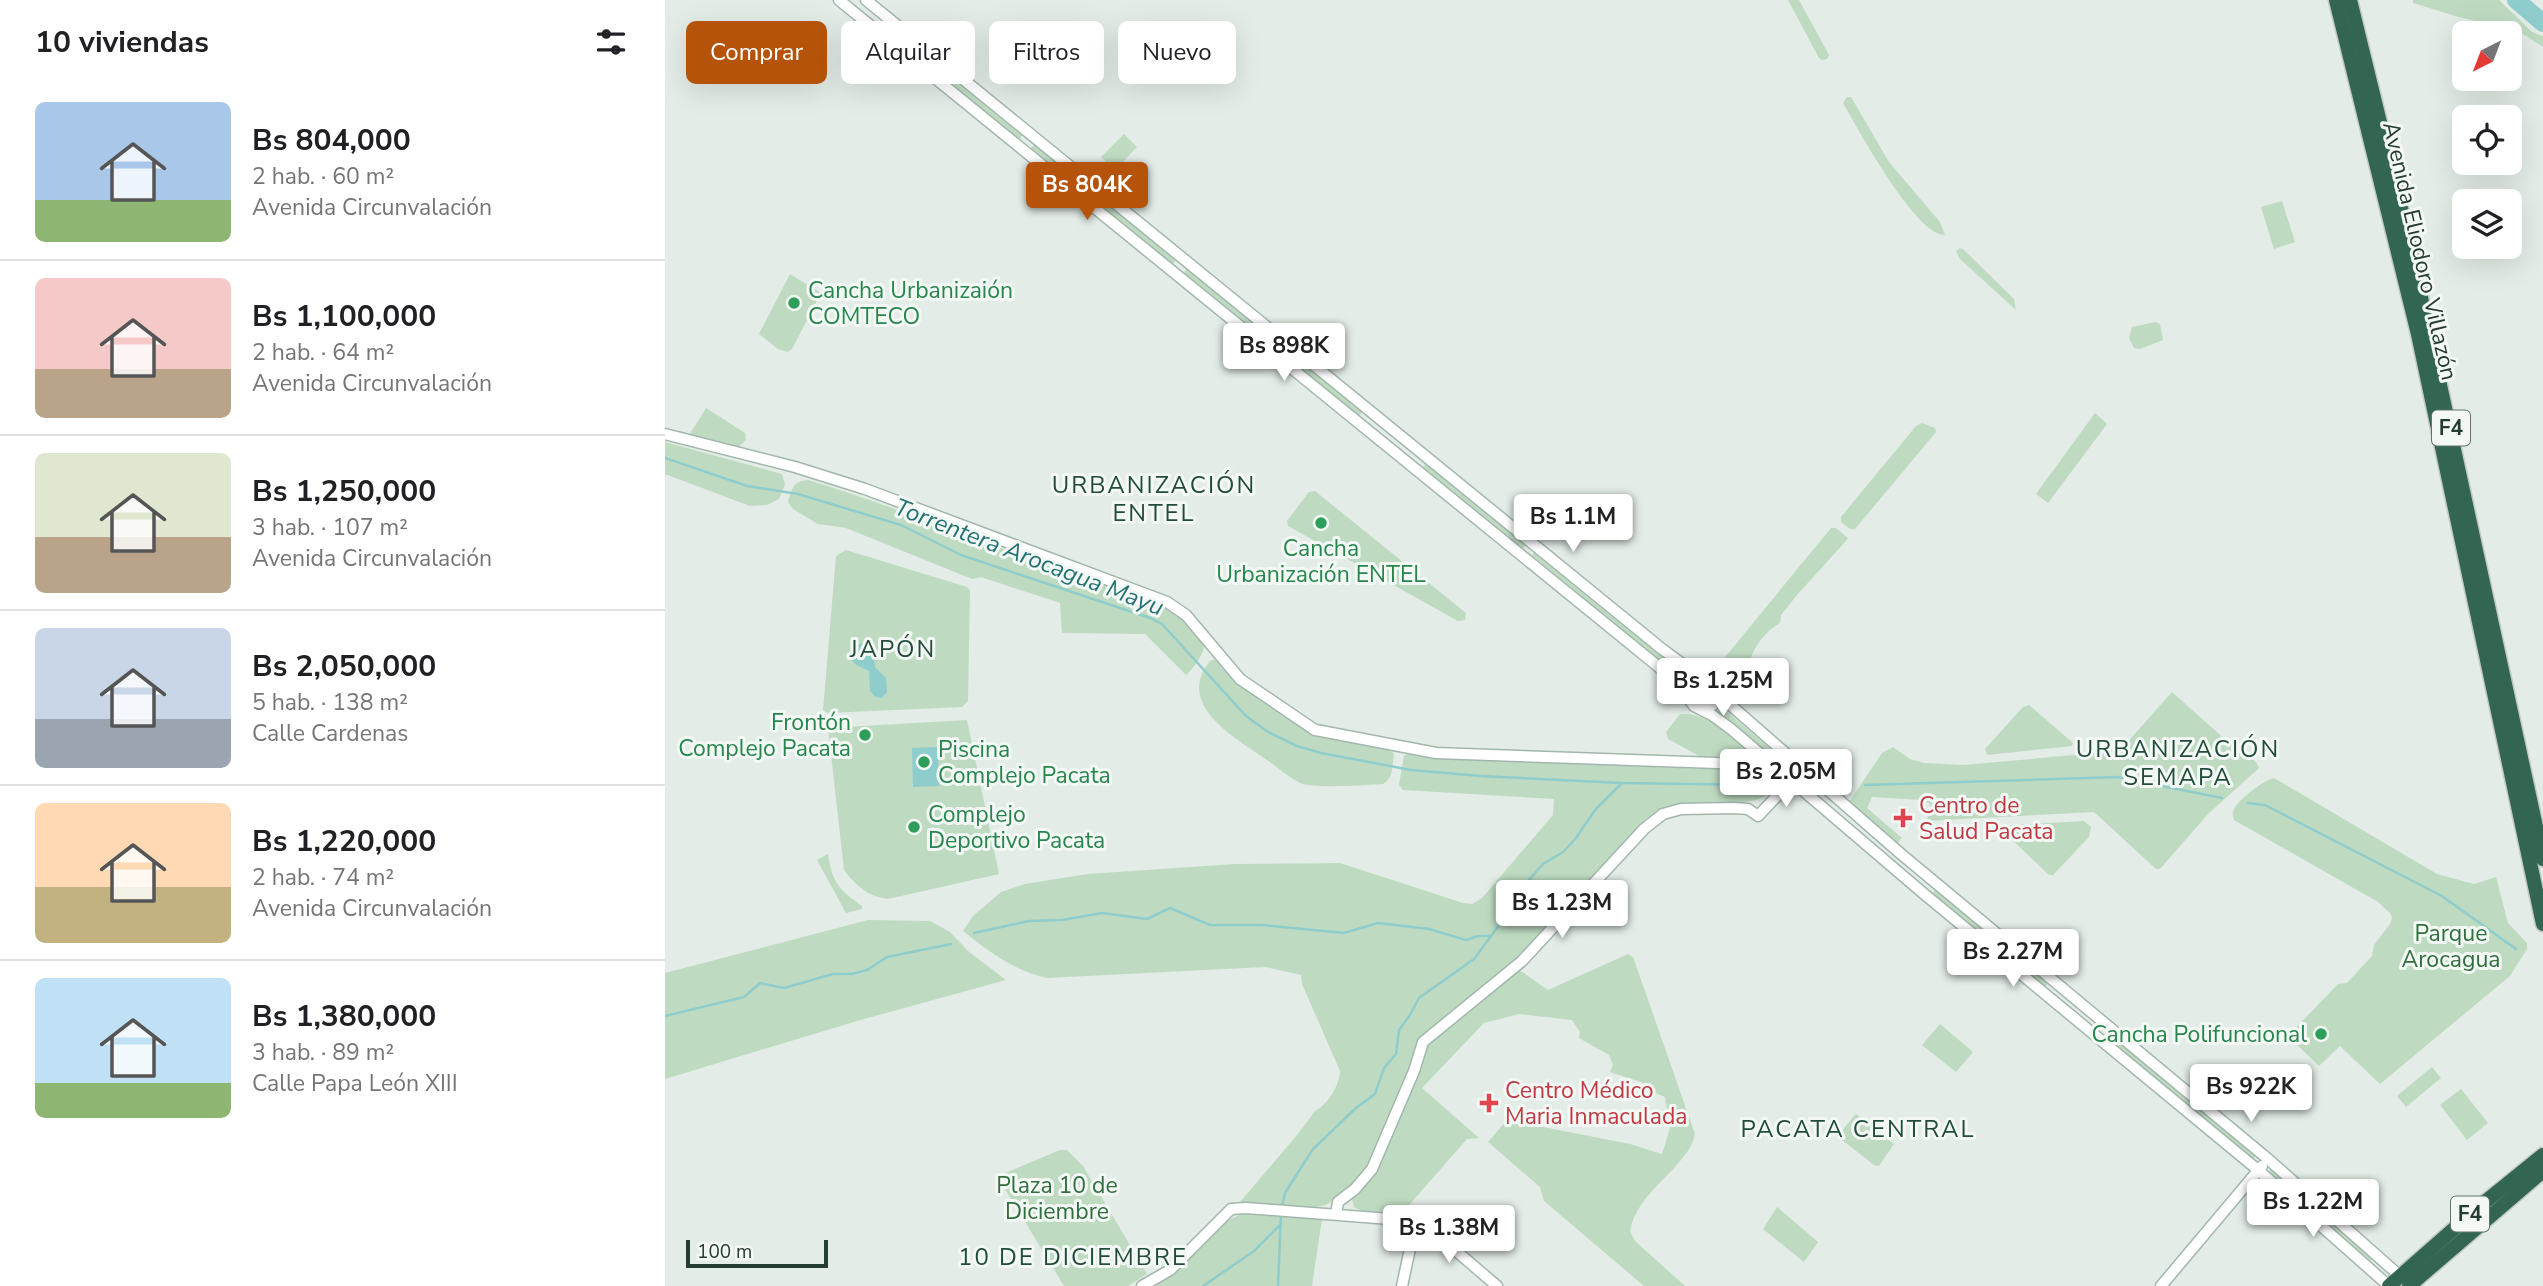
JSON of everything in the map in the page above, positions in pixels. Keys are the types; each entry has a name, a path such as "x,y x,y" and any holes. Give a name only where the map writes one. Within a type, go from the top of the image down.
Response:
{"highway":[{"name":"Avenida Eliodoro Villazón","path":"2336,0 2418,334 2543,924"},
{"name":"Avenida Eliodoro Villazón","path":"2350,0 2407,233 2543,859"},
{"name":"F4","path":"2399,1284 2543,1155"},
{"name":"F4","path":"2399,1284 2543,1171"}],"main road":[{"path":"839,0 1660,668 1688,696 1694,706 1703,709 1731,729 1923,893 2399,1284"},
{"path":"866,0 1662,649 1703,679 1715,684 1719,695 1901,855 2268,1159 2399,1284"},
{"path":"665,434 795,467 865,489 1167,602 1186,615 1240,679 1315,730 1436,752 1773,765"},
{"path":"1688,696 1693,683 1703,679"},
{"path":"1703,709 1712,706 1719,695"},
{"path":"1336,1214 1338,1202 1356,1189 1371,1169 1414,1072 1423,1042 1522,961 1644,829 1663,814 1681,809 1748,809 1758,816 1802,769"},
{"path":"2161,1286 2268,1159"},
{"path":"1142,1286 1170,1270 1231,1209 1416,1221 1427,1226 1497,1286"},
{"path":"1402,1286 1416,1221"}],"green space":[{"path":"1788,0 1799,0 1829,55 1827,59 1819,58"},
{"path":"2413,0 2499,0 2521,21 2475,21 2413,3"},
{"path":"2522,22 2532,32 2543,36 2543,47 2522,33"},
{"path":"950,84 961,84 1023,134 1019,140"},
{"path":"1847,97 1851,97 1889,162 1940,222 1945,235 1933,231 1904,201 1843,103"},
{"path":"1124,134 1137,147 1115,170 1101,157"},
{"path":"1035,144 1176,260 1172,265 1030,149"},
{"path":"2282,201 2295,242 2274,249 2261,207"},
{"path":"1960,248 2014,299 2016,310 1960,259 1956,251"},
{"path":"1187,269 1363,411 1359,416 1183,273"},
{"path":"790,274 821,293 788,352 778,349 759,334"},
{"path":"2156,322 2160,324 2163,340 2140,349 2134,348 2129,338 2132,327"},
{"path":"706,408 745,433 746,440 737,449 688,437"},
{"path":"2095,413 2107,424 2048,503 2036,494"},
{"path":"1922,423 1935,428 1936,432 1855,529 1850,529 1841,522 1841,517 1916,426"},
{"path":"665,442 782,474 785,484 779,499 767,505 750,506 665,474"},
{"path":"1427,462 1527,544 1523,548 1423,467"},
{"path":"808,480 1156,602 1197,632 1204,643 1203,651 1186,675 1145,634 1062,633 1060,603 981,577 972,579 846,528 818,524 793,509 788,502 792,489 799,482"},
{"path":"1315,491 1466,613 1465,620 1458,621 1288,526 1287,521 1309,492"},
{"path":"1831,528 1836,528 1848,538 1797,595 1781,615 1780,623 1762,638 1751,658 1741,663 1724,687 1716,677 1717,667"},
{"path":"846,550 970,590 968,701 962,707 828,713 823,710 836,556"},
{"path":"1536,551 1691,677 1684,685 1673,672 1532,555"},
{"path":"1211,660 1216,660 1236,683 1315,735 1390,750 1394,754 1392,771 1387,781 1383,784 1336,786 1308,785 1292,778 1225,730 1204,705 1199,691 1201,676"},
{"path":"2172,692 2227,741 2256,762 2259,768 2208,814 2160,869 2156,869 2094,812 1925,821 1932,811 1929,803 1921,800 1872,797 1867,808 1902,838 1896,845 1849,802 1882,753 1893,747 1910,759 1924,763 1964,765 2107,752 2124,746"},
{"path":"2029,705 2073,743 2072,746 1987,755 1985,749 2023,707"},
{"path":"1721,707 1794,769 1791,773 1717,711"},
{"path":"1680,714 1691,714 1711,722 1753,759 1699,756 1668,739 1666,732"},
{"name":"Complejo Deportivo Pacata","path":"967,720 999,874 888,899 869,893 844,870 828,728"},
{"path":"1407,754 1516,762 1763,771 1772,773 1777,781 1772,791 1750,801 1677,805 1647,818 1518,957 1417,1042 1412,1068 1367,1171 1351,1187 1326,1205 1308,1209 1240,1202 1328,1099 1339,1076 1340,1071 1302,984 1301,975 1265,967 1047,978 1013,966 963,931 973,916 1001,892 1025,884 1088,874 1234,864 1340,863 1472,904 1482,898 1553,815 1554,799 1403,790 1399,785 1404,756"},
{"name":"Parque Arocagua","path":"2274,778 2437,874 2474,884 2496,877 2508,923 2527,943 2527,949 2510,976 2380,1084 2340,1046 2319,1066 2288,1036 2338,984 2347,983 2372,956 2374,945 2392,918 2378,902 2234,820 2233,811 2236,805 2258,786"},
{"path":"2084,821 2091,827 2089,837 2053,875 2049,875 2006,831 2011,825"},
{"path":"828,854 838,884 862,909 846,913 817,860"},
{"path":"1935,890 2049,983 2045,987 1932,894"},
{"path":"868,920 930,921 950,932 968,951 1006,980 857,1021 665,1079 665,973"},
{"path":"1628,954 1633,957 1695,1134 1683,1157 1642,1203 1630,1231 1635,1241 1685,1286 1644,1286 1544,1201 1540,1187 1488,1142 1507,1120 1630,1144 1662,1154 1670,1128 1665,1097 1646,1089 1647,1084 1610,1072 1613,1065 1609,1055 1579,1038 1580,1032 1572,1020 1519,1014 1484,1023 1422,1088 1479,1138 1467,1139 1403,1212 1361,1211 1354,1207 1352,1199 1374,1177 1412,1089 1425,1046 1518,969 1548,990"},
{"path":"1940,1024 1973,1052 1956,1072 1922,1045"},
{"path":"2114,1037 2256,1155 2253,1160 2111,1041"},
{"path":"2432,1067 2441,1078 2406,1107 2397,1096"},
{"path":"2461,1089 2488,1123 2467,1140 2440,1105"},
{"path":"1856,1114 1894,1144 1879,1166 1837,1136"},
{"name":"Plaza 10 de Diciembre","path":"1060,1150 1067,1150 1083,1166 1147,1274 1128,1286 1064,1286 1002,1184 1003,1174"},
{"path":"2271,1168 2375,1257 2371,1261 2268,1173"},
{"path":"1777,1207 1818,1242 1804,1262 1763,1229"},
{"path":"1241,1214 1322,1219 1312,1286 1154,1286 1173,1274 1225,1222"}],"water":[{"path":"861,643 872,647 875,667 886,678 887,692 882,698 876,697 870,691 869,671 856,665 851,659 853,649"},
{"name":"Piscina Complejo Pacata","path":"938,747 939,786 913,787 912,748"}],"waterway":[{"path":"2516,0 2543,23"},
{"name":"Torrentera Arocagua Mayu","path":"665,458 747,486 798,494 901,525 961,555 1150,618 1162,624 1246,716 1268,732 1297,746 1411,770 1481,776 1622,783 1759,785"},
{"name":"Torrentera Arocagua Mayu","path":"1865,785 2117,777 2222,798"},
{"path":"1282,1206 1285,1193 1313,1149 1356,1108 1375,1094 1384,1068 1396,1054 1399,1030 1419,998 1474,959 1511,909 1527,882 1543,864 1563,852 1595,810 1622,783"},
{"name":"Torrentera Arocagua Mayu","path":"2248,803 2265,805 2442,896 2516,949"},
{"path":"974,933 1029,921 1062,920 1102,913 1147,919 1170,908 1210,925 1262,925 1344,933 1378,923 1429,929 1466,940 1491,936"},
{"path":"665,1016 744,997 760,983 784,988 833,974 852,974 867,970 887,957 951,944"},
{"path":"1278,1286 1281,1212"},
{"path":"1203,1286 1254,1251 1281,1224"}],"place":[{"name":"Cancha Urbanizaión COMTECO","path":"794,303"},
{"name":"Cancha Urbanización ENTEL","path":"1321,523"},
{"name":"Frontón Complejo Pacata","path":"865,735"},
{"name":"Piscina Complejo Pacata","path":"924,762"},
{"name":"Centro de Salud Pacata","path":"1903,818"},
{"name":"Complejo Deportivo Pacata","path":"914,827"},
{"name":"Cancha Polifuncional","path":"2321,1034"},
{"name":"Centro Médico Maria Inmaculada","path":"1489,1103"}],"district":[{"name":"URBANIZACIÓN ENTEL","path":"1154,499"},
{"name":"JAPÓN","path":"893,649"},
{"name":"URBANIZACIÓN SEMAPA","path":"2178,763"},
{"name":"PACATA CENTRAL","path":"1858,1129"},
{"name":"10 DE DICIEMBRE","path":"1073,1257"}]}
